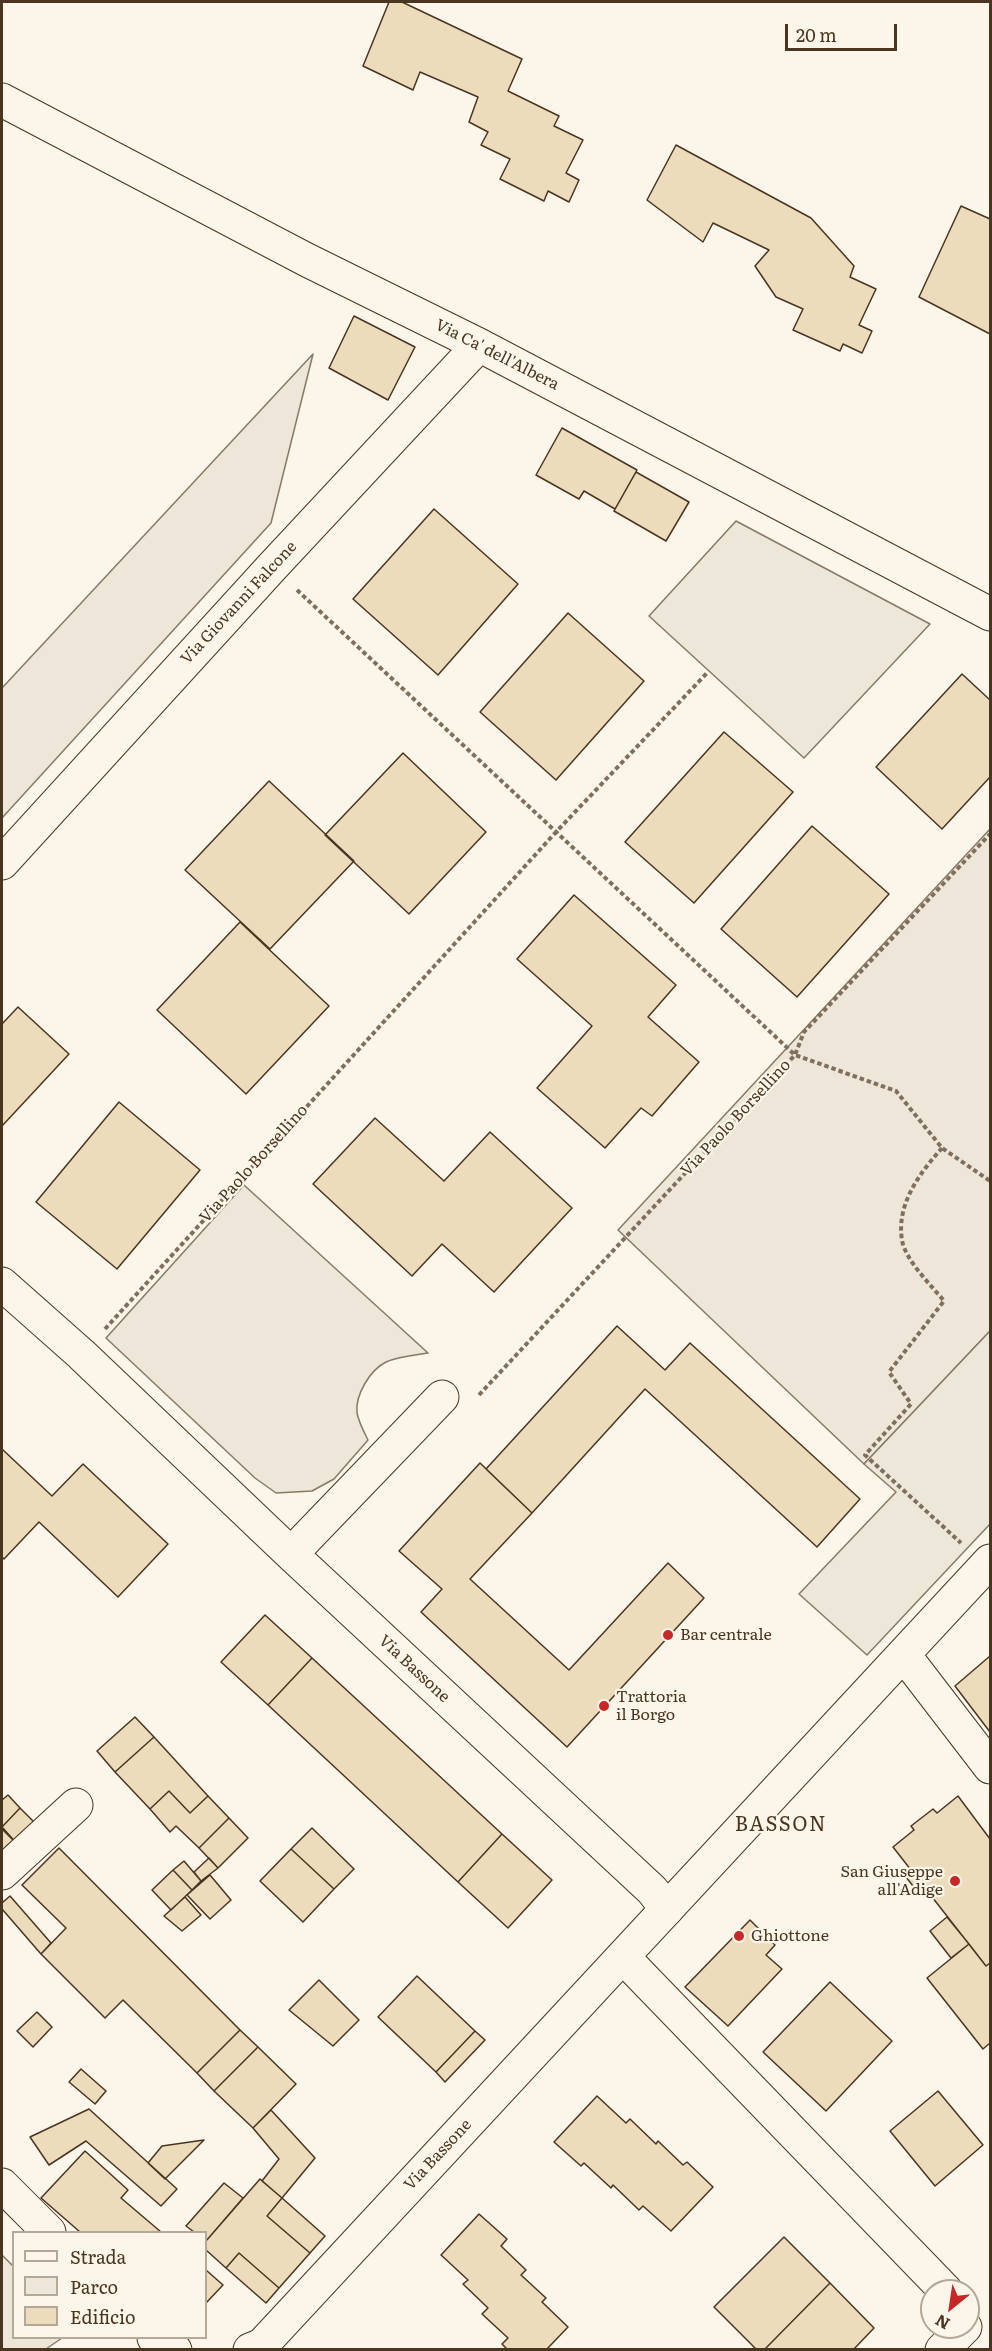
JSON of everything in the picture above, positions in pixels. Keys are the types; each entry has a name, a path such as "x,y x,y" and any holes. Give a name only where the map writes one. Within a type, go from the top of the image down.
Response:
{"street":[{"name":"Via Ca' dell'Albera","path":"2,100 307,260 479,345 990,614"},
{"name":"Via Giovanni Falcone","path":"2,863 479,345"},
{"path":"2,1284 81,1354 291,1554 442,1396"},
{"name":"Via Bassone","path":"291,1554 652,1890 668,1909"},
{"name":"Via Bassone","path":"250,2349 261,2345 904,1655 980,1556"},
{"path":"904,1655 990,1767"},
{"path":"2,1873 76,1804"},
{"path":"623,1957 934,2279"},
{"path":"2,2185 47,2231"},
{"path":"158,2339 176,2349"}],"path":[{"path":"297,590 795,1055 896,1091 942,1148 990,1181"},
{"name":"Via Paolo Borsellino","path":"98,1336 556,832 707,673"},
{"name":"Via Paolo Borsellino","path":"476,1398 795,1055 804,1032 990,834"},
{"path":"942,1148 920,1173 902,1212 902,1241 914,1265 944,1301 889,1372 911,1404 865,1455 980,1556"}],"green space":[{"path":"313,354 271,523 2,818 2,688"},
{"path":"990,829 990,1331 864,1464 618,1230"},
{"path":"244,1185 428,1353 386,1362 374,1371 361,1391 357,1406 359,1420 368,1440 334,1479 312,1491 276,1493 255,1478 106,1338"},
{"path":"2,2255 12,2265 12,2339 61,2339 46,2349 2,2349"}],"shaded area":[{"path":"736,521 930,624 804,758 649,616"},
{"path":"990,1331 990,1524 867,1655 799,1594 896,1492 864,1464"}],"building":[{"path":"389,2 402,2 522,59 508,91 559,116 554,126 583,140 566,173 579,180 569,202 548,191 544,201 500,179 510,159 481,145 488,132 469,122 478,97 420,72 413,90 363,66"},
{"path":"676,145 811,218 854,266 850,277 876,289 859,325 872,331 862,353 843,344 840,351 793,330 803,309 776,297 755,266 769,250 713,223 703,242 647,200"},
{"path":"961,206 990,219 990,334 919,297"},
{"path":"354,316 415,347 388,400 329,368"},
{"path":"562,428 637,470 615,509 584,491 579,499 536,475"},
{"path":"636,472 689,502 666,541 614,511"},
{"path":"434,509 518,584 438,675 353,599"},
{"path":"568,613 644,681 556,780 480,712"},
{"path":"962,674 990,700 990,777 942,829 876,767"},
{"path":"724,732 793,792 694,903 625,842"},
{"path":"403,753 486,832 409,914 325,835"},
{"path":"269,781 354,861 270,949 185,870"},
{"path":"812,826 889,894 797,997 721,929"},
{"path":"574,895 676,985 648,1017 699,1062 652,1116 641,1108 605,1148 537,1088 592,1026 517,959"},
{"path":"240,922 329,1006 246,1094 157,1010"},
{"path":"18,1007 69,1054 2,1126 2,1024"},
{"path":"119,1102 200,1170 117,1269 36,1202"},
{"path":"375,1118 444,1181 490,1132 572,1208 494,1292 442,1244 412,1276 313,1184"},
{"path":"617,1326 665,1370 690,1343 860,1499 817,1547 645,1389 532,1513 486,1469"},
{"path":"2,1449 52,1496 83,1464 168,1544 118,1597 39,1522 4,1559 2,1557"},
{"path":"480,1463 532,1513 470,1579 569,1670 668,1563 704,1598 567,1747 421,1612 442,1589 399,1551"},
{"path":"265,1615 312,1658 268,1705 221,1662"},
{"path":"990,1656 990,1732 955,1686"},
{"path":"312,1658 502,1834 458,1882 268,1705"},
{"path":"135,1717 154,1737 115,1772 97,1751"},
{"path":"154,1737 208,1796 190,1813 169,1791 150,1809 115,1772"},
{"path":"169,1791 190,1813 208,1796 229,1818 199,1848 176,1826 170,1832 150,1809"},
{"path":"8,1795 20,1808 2,1827 2,1800"},
{"name":"San Giuseppe all'Adige","path":"958,1796 990,1839 990,1963 986,1966 893,1847 914,1830 911,1826 933,1809 937,1813"},
{"path":"20,1808 39,1827 19,1846 2,1827"},
{"path":"229,1818 248,1838 218,1868 199,1848"},
{"path":"312,1828 354,1869 334,1889 291,1849"},
{"path":"2,1829 15,1842 4,1853 2,1850"},
{"path":"502,1834 552,1880 508,1928 458,1882"},
{"path":"59,1848 240,2030 197,2073 123,2000 105,2018 41,1954 66,1928 22,1885"},
{"path":"291,1849 334,1889 303,1922 260,1881"},
{"path":"209,1858 218,1868 201,1881 194,1872"},
{"path":"184,1861 201,1881 192,1890 173,1870"},
{"path":"173,1870 192,1890 171,1910 152,1890"},
{"path":"913,1872 927,1890 920,1895 906,1877"},
{"path":"210,1875 231,1900 210,1919 187,1895"},
{"path":"10,1896 51,1943 41,1954 2,1909 2,1903"},
{"path":"185,1897 201,1915 182,1931 164,1916"},
{"path":"947,1917 969,1944 951,1958 930,1931"},
{"path":"750,1920 775,1945 766,1955 782,1969 728,2026 685,1987"},
{"path":"969,1944 986,1966 990,1963 990,2043 983,2049 927,1978"},
{"path":"417,1976 475,2031 436,2072 378,2017"},
{"path":"319,1980 359,2020 333,2046 289,2010"},
{"path":"830,1982 892,2041 826,2111 763,2052"},
{"path":"37,2012 52,2027 33,2047 17,2031"},
{"path":"240,2030 258,2047 214,2091 197,2073"},
{"path":"475,2031 485,2040 445,2082 436,2072"},
{"path":"258,2047 296,2084 253,2128 214,2091"},
{"path":"81,2069 106,2091 95,2104 69,2082"},
{"path":"938,2091 983,2145 935,2186 890,2131"},
{"path":"597,2096 626,2123 630,2119 656,2144 658,2141 683,2165 687,2162 713,2187 671,2231 643,2206 639,2210 613,2185 611,2188 584,2163 581,2166 554,2142"},
{"path":"89,2109 177,2189 161,2206 86,2141 49,2165 30,2137"},
{"path":"271,2110 315,2158 282,2198 262,2181 279,2159 253,2128"},
{"path":"204,2140 165,2179 148,2163 162,2146"},
{"path":"85,2151 128,2190 121,2198 160,2231 79,2231 41,2198"},
{"path":"260,2179 282,2198 267,2216 310,2253 279,2288 239,2253 226,2268 207,2251 207,2240"},
{"path":"224,2183 243,2198 207,2240 207,2231 193,2231 186,2226"},
{"path":"282,2198 325,2236 310,2253 267,2216"},
{"path":"479,2214 507,2239 501,2246 526,2270 521,2275 546,2298 542,2302 568,2327 546,2350 508,2350 502,2344 508,2338 482,2314 488,2308 463,2284 468,2280 441,2255"},
{"path":"784,2237 830,2283 764,2350 757,2350 714,2307"},
{"path":"239,2253 279,2288 266,2303 226,2268"},
{"path":"207,2271 223,2285 207,2302"},
{"path":"830,2283 874,2328 853,2350 764,2350"}],"place":[{"name":"Bar centrale","path":"668,1635"},
{"name":"Trattoria il Borgo","path":"604,1706"},
{"name":"San Giuseppe all'Adige","path":"955,1881"},
{"name":"Ghiottone","path":"739,1936"}],"district":[{"name":"BASSON","path":"781,1825"}]}
